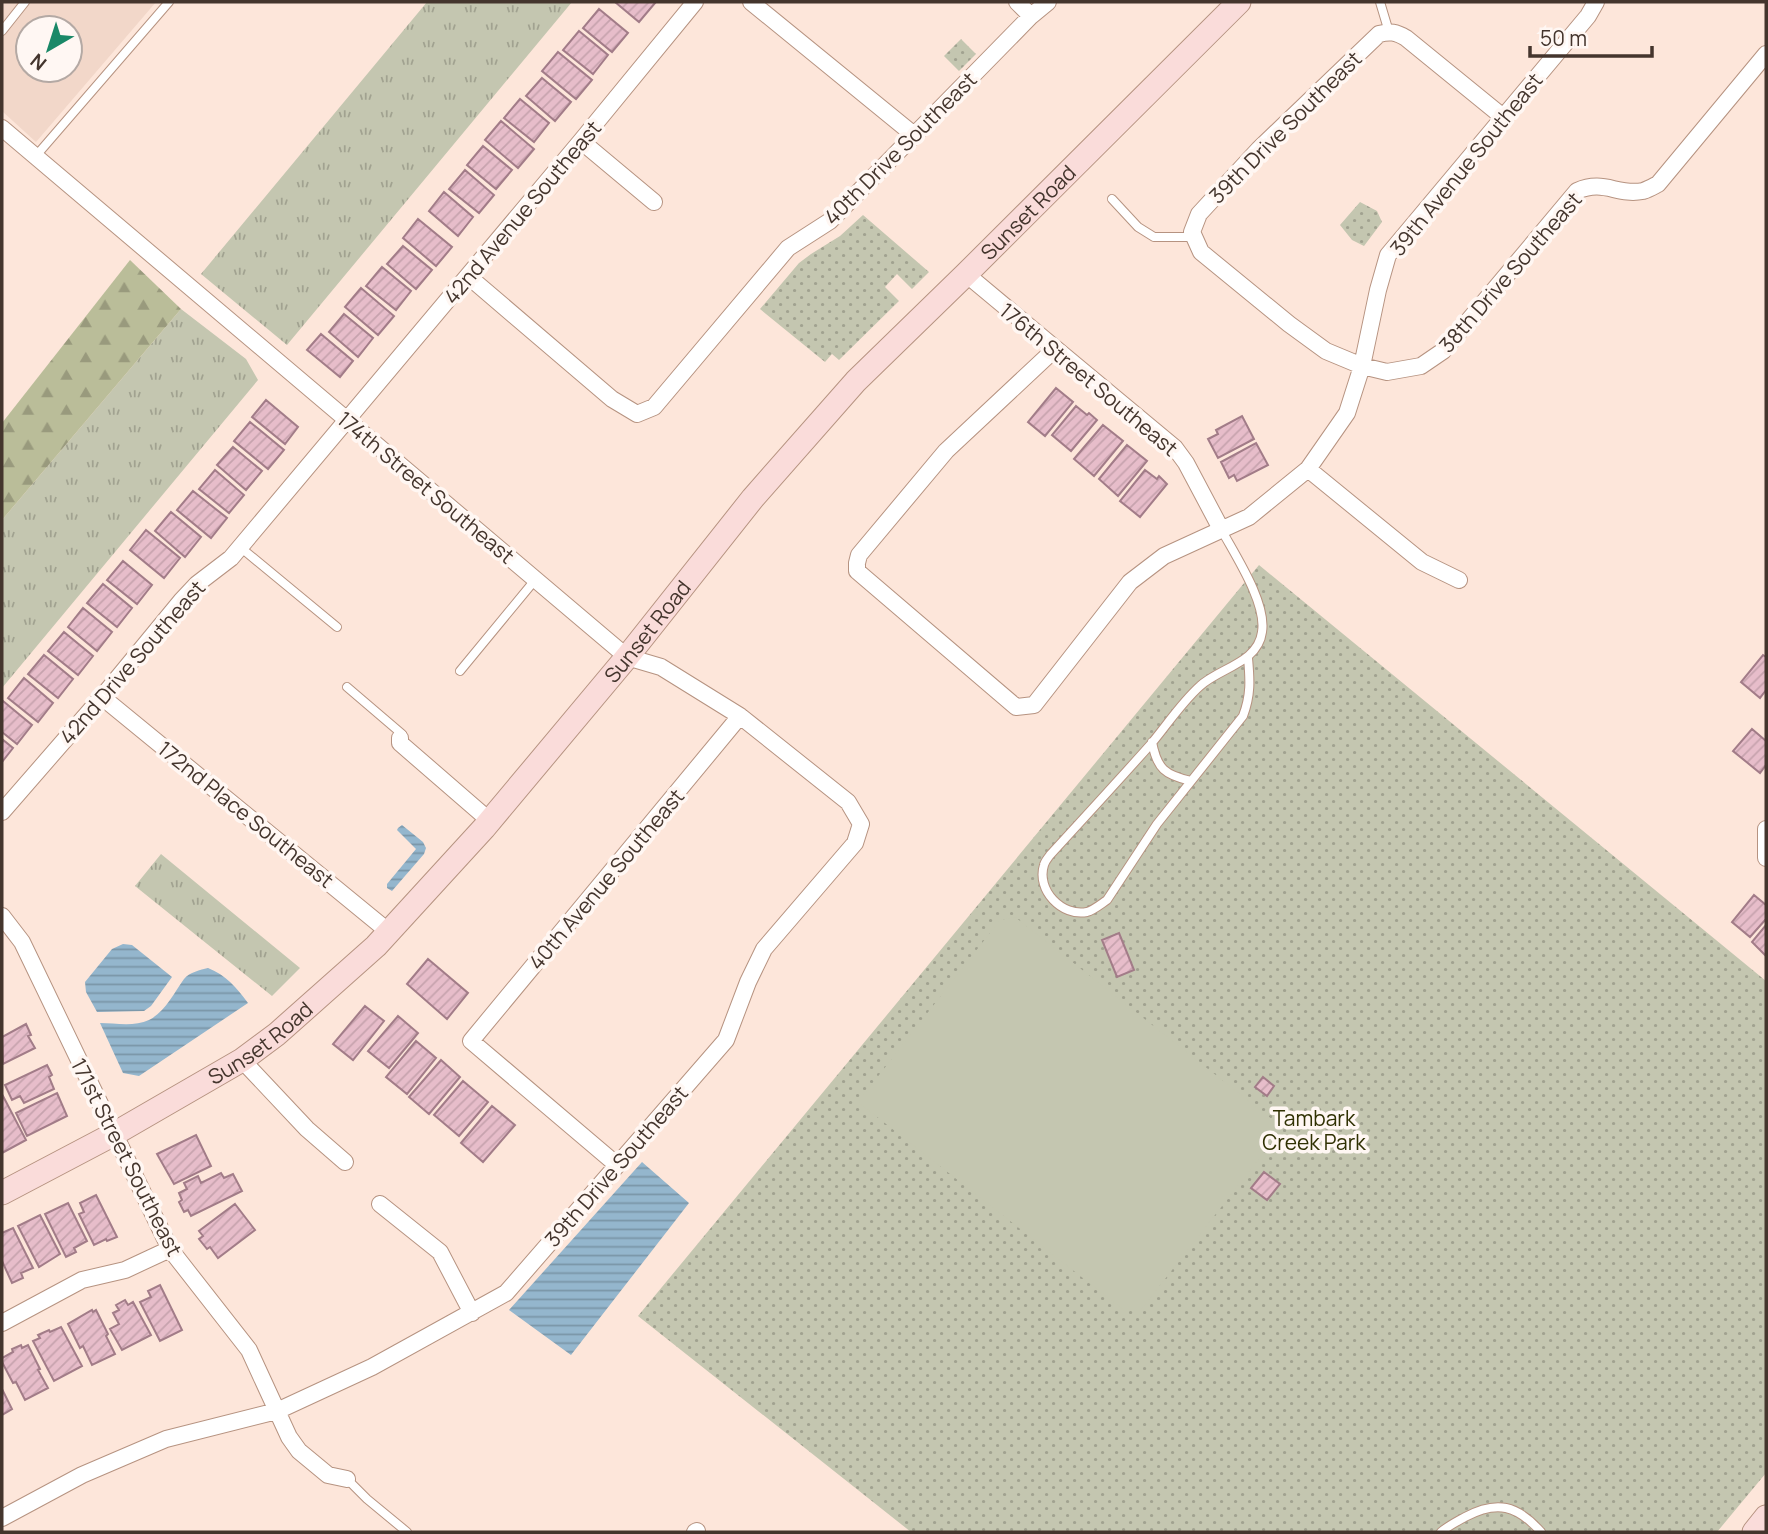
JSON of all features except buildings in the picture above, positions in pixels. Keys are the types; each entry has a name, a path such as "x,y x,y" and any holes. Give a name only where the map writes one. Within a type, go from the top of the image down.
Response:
{"street":[{"name":"42nd Avenue Southeast","path":"346,420 582,141 695,2"},
{"path":"751,2 914,135"},
{"path":"1017,2 1031,16"},
{"name":"40th Drive Southeast","path":"468,276 612,399 637,414 654,407 788,248 830,221 1031,16 1048,2"},
{"name":"39th Avenue Southeast","path":"1055,349 946,450 859,555 857,563 857,571 1016,707 1034,705 1130,582 1164,556 1249,517 1308,469 1347,413 1362,366 1388,256 1596,3"},
{"name":"Sunset Road","path":"2,1193 114,1134 242,1060 277,1034 376,946 490,821 627,657 753,498 856,381 966,274 1232,4"},
{"path":"1389,32 1396,32 1406,38 1503,117"},
{"name":"39th Drive Southeast","path":"1193,234 1199,214 1259,149 1371,41 1379,34 1389,32"},
{"name":"38th Drive Southeast","path":"1193,234 1201,252 1326,351 1362,366 1387,372 1421,366 1443,351 1577,191 1598,185 1629,192 1646,190 1658,184 1766,54"},
{"name":"174th Street Southeast","path":"2,128 627,657 661,667 740,716 848,802 861,824"},
{"path":"582,141 654,202"},
{"name":"176th Street Southeast","path":"966,274 1175,449 1186,463 1221,529"},
{"name":"42nd Drive Southeast","path":"2,812 197,584 231,558 346,420"},
{"path":"1308,469 1422,562 1459,580"},
{"name":"172nd Place Southeast","path":"102,697 389,932"},
{"name":"40th Avenue Southeast","path":"617,1165 471,1041 740,716"},
{"path":"400,738 400,743 490,821"},
{"name":"39th Drive Southeast","path":"277,1411 372,1367 506,1293 726,1040 764,949 855,843 861,824"},
{"path":"1766,829 1766,853"},
{"name":"171st Street Southeast","path":"2,916 22,942 170,1249 248,1350 289,1437 299,1451 328,1475 347,1479"},
{"path":"242,1060 307,1129 345,1161"},
{"path":"380,1204 440,1252 472,1313"},
{"path":"2,1323 82,1280 125,1270 170,1249"},
{"path":"2,1518 82,1475 166,1439 277,1411"},
{"path":"1754,1532 1766,1517"}],"lane":[{"path":"2,31 25,2"},
{"path":"35,157 169,2"},
{"path":"1380,2 1389,32"},
{"path":"1112,199 1138,227 1154,237 1193,234"},
{"path":"1221,529 1256,597 1262,618 1262,635 1248,658 1206,681 1194,692 1050,855 1044,865 1045,883 1057,905 1066,910 1088,912 1107,900 1157,824 1243,716 1249,701 1248,658"},
{"path":"240,547 337,627"},
{"path":"460,671 535,580"},
{"path":"347,687 402,734 400,738"},
{"path":"1152,742 1155,758 1161,768 1170,776 1191,781"},
{"path":"347,1479 407,1532"},
{"path":"1441,1532 1479,1509 1505,1507 1522,1514 1541,1532"}],"shaded area":[{"path":"2,2 156,2 36,142 2,111"}],"green space":[{"path":"427,2 572,2 287,345 201,274"},
{"path":"961,39 976,54 959,71 944,56"},
{"path":"1360,202 1377,211 1382,222 1364,246 1352,240 1340,225"},
{"path":"863,215 929,272 912,289 897,274 885,287 899,301 839,360 832,354 825,362 760,309 799,263 840,236"},
{"path":"130,260 181,309 2,520 2,423"},
{"path":"181,309 246,359 258,380 2,688 2,520"},
{"name":"Tambark Creek Park","path":"1259,565 1766,981 1766,1473 1717,1532 911,1532 638,1316"},
{"path":"161,854 300,968 272,996 135,886"},
{"path":"1015,917 1283,1128 1140,1311 1125,1311 858,1102 1000,920"}],"water":[{"path":"402,825 423,842 426,848 424,854 392,891 387,888 387,884 416,849 397,830"},
{"path":"123,944 132,945 172,977 151,1006 144,1011 97,1012 86,992 85,982 112,949"},
{"path":"208,968 231,982 248,1003 139,1076 123,1073 100,1023 131,1024 155,1017 186,977"},
{"path":"642,1162 689,1203 571,1355 509,1310"}]}
